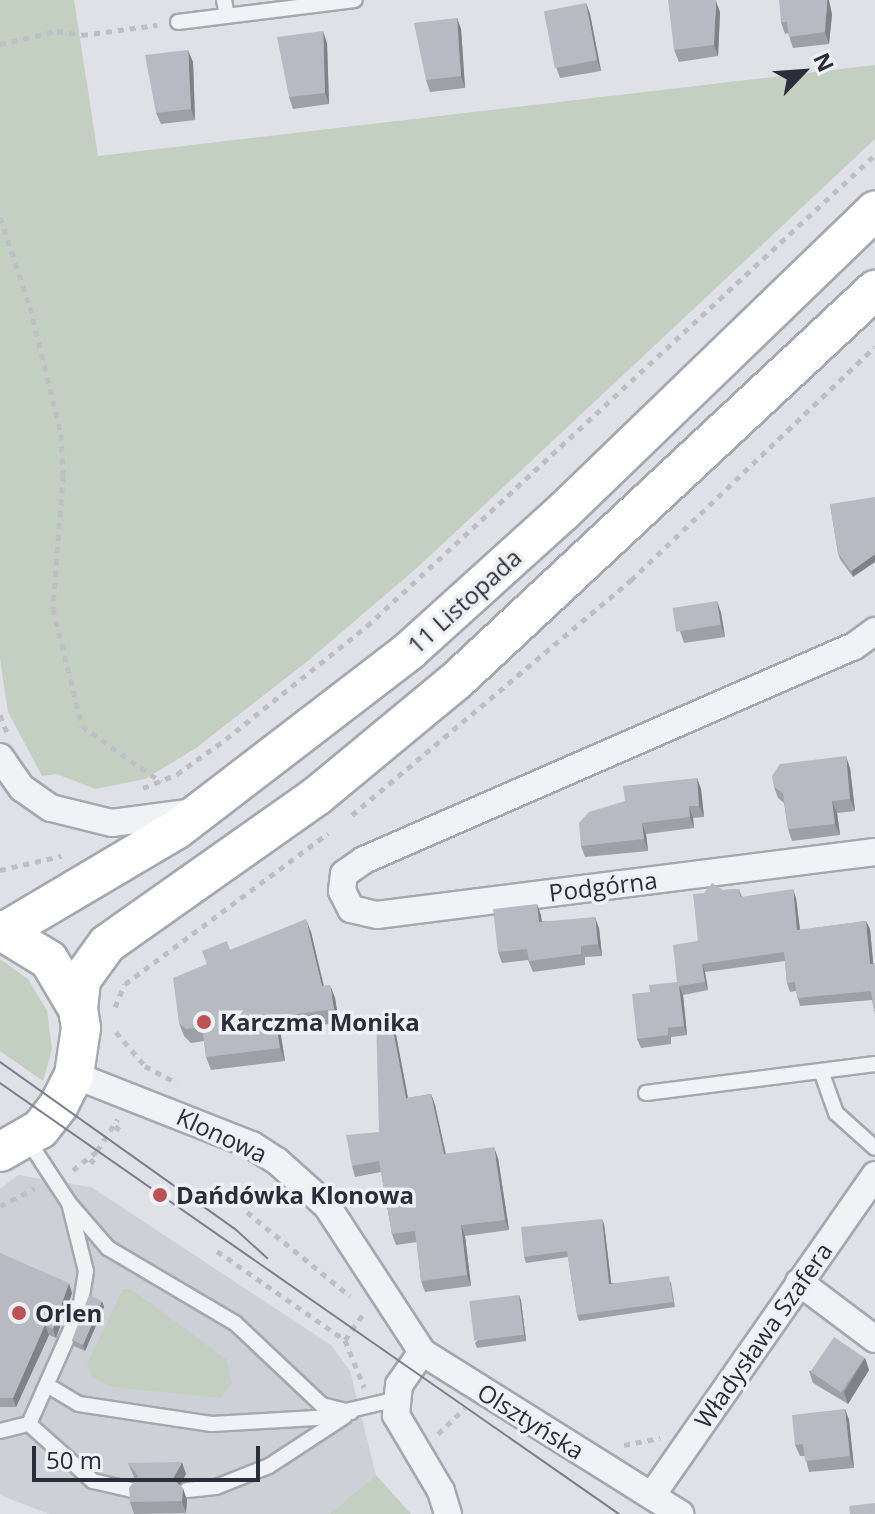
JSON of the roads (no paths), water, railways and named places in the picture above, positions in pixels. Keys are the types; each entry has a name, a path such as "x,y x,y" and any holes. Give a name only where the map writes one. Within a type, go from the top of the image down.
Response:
{"main road":[{"name":"11 Listopada","path":"2,930 201,811 420,641 563,512 875,211"},
{"path":"13,1146 50,1118 74,1075 81,980 107,944 318,795 457,680 875,290"},
{"path":"2,930 49,960 78,1009"}],"street":[{"name":"Podgórna","path":"875,631 854,646 364,860 344,874 342,891 351,909 377,915 875,852"},
{"path":"0,757 22,788 51,808 112,823 201,811"},
{"name":"Klonowa","path":"74,1075 252,1145 299,1178 349,1237 394,1315"},
{"name":"Władysława Szafera","path":"652,1495 875,1175"},
{"path":"799,1282 875,1339"},
{"name":"Olsztyńska","path":"394,1315 422,1352 680,1514"},
{"path":"422,1352 393,1400 402,1430 441,1491 448,1514"}],"lane":[{"path":"224,0 227,16"},
{"path":"178,22 355,0"},
{"path":"646,1093 875,1064"},
{"path":"821,1071 836,1113 875,1148"},
{"path":"13,1146 56,1178 69,1203 86,1271 80,1309 29,1424"},
{"path":"69,1203 108,1248 235,1323 322,1405 351,1412"},
{"path":"47,1385 79,1404 212,1424 351,1412 393,1400"},
{"path":"187,1490 216,1487 269,1466 351,1412"},
{"path":"0,1431 29,1424"},
{"path":"29,1424 93,1481 132,1490"}],"tram line":[{"path":"0,1062 234,1228 267,1258"},
{"path":"0,1083 619,1514"}],"place":[{"name":"Karczma Monika","path":"204,1022"},
{"name":"Dańdówka Klonowa","path":"160,1195"},
{"name":"Orlen","path":"19,1313"}]}
